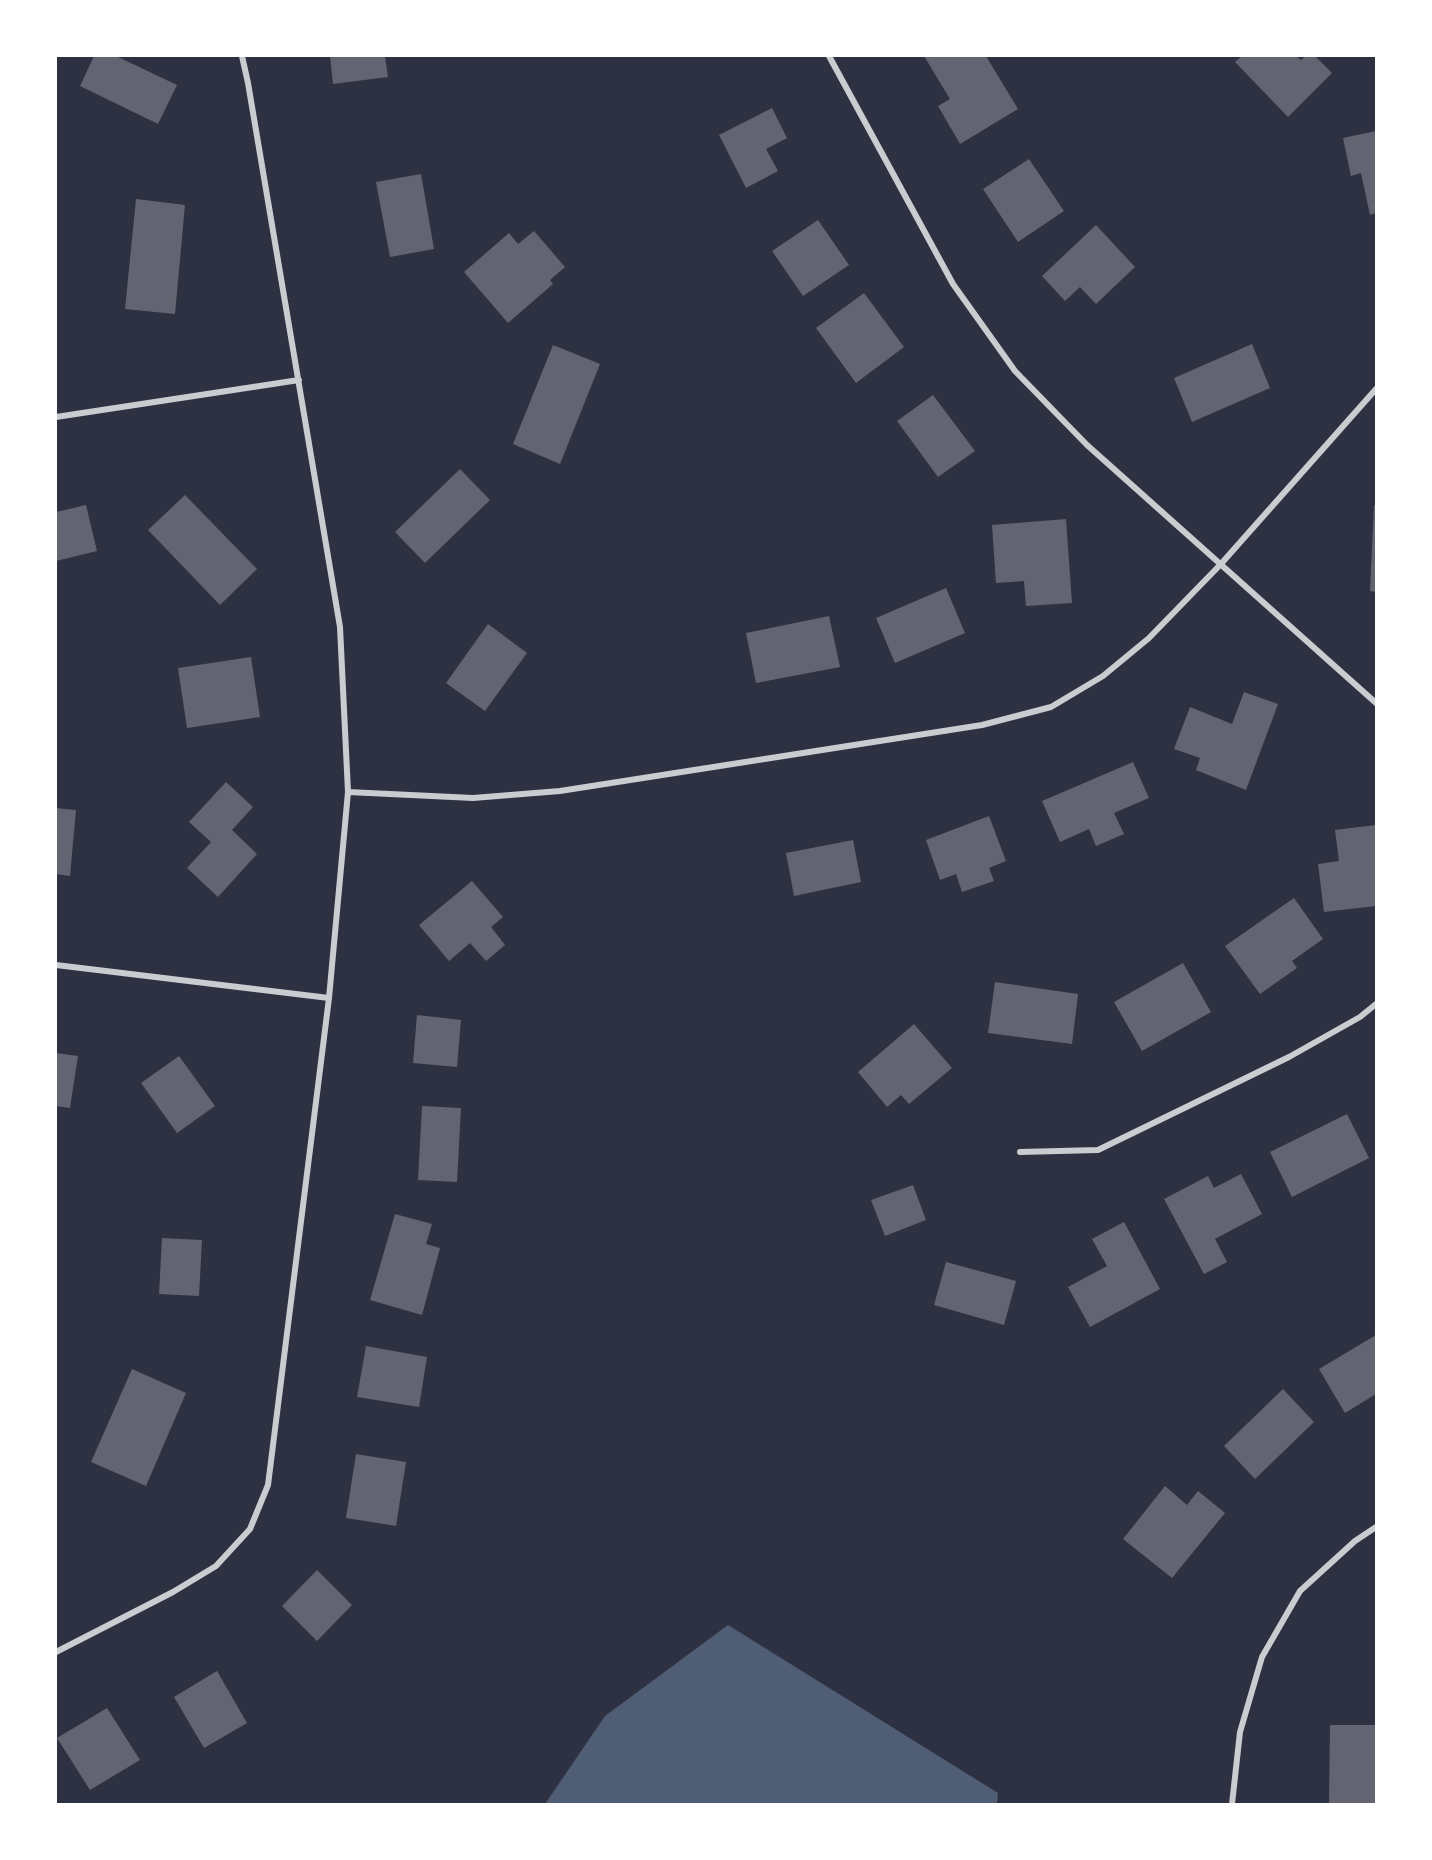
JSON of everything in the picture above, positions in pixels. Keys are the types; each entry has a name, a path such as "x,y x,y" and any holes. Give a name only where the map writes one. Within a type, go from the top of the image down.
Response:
{"street":[{"path":"56,1652 173,1592 216,1566 250,1529 268,1485 329,998 348,792 340,627 242,56"},
{"path":"829,56 953,284 1015,370 1087,445 1377,703"},
{"path":"56,417 299,380"},
{"path":"348,792 473,798 560,791 982,725 1051,707 1103,676 1149,638 1220,565 1377,389"},
{"path":"56,965 329,998"},
{"path":"1020,1152 1098,1150 1289,1057 1360,1017 1377,1004"},
{"path":"1232,1804 1240,1732 1262,1657 1300,1591 1355,1541 1377,1527"}],"water":[{"path":"728,1625 998,1793 997,1804 545,1804 605,1716"}],"building":[{"path":"94,56 116,56 177,85 158,124 80,86"},
{"path":"330,56 385,56 388,77 333,84"},
{"path":"924,56 986,56 1018,109 960,144 938,106 950,99"},
{"path":"1242,56 1296,56 1301,60 1306,56 1315,56 1332,73 1288,117 1235,62"},
{"path":"772,108 787,138 766,149 778,171 746,188 719,135"},
{"path":"1376,131 1376,213 1370,215 1361,173 1351,176 1343,138"},
{"path":"1029,159 1064,211 1018,242 983,189"},
{"path":"421,174 434,249 390,257 376,182"},
{"path":"136,199 185,205 175,314 125,309"},
{"path":"818,220 849,265 803,296 772,251"},
{"path":"1096,225 1135,267 1096,304 1080,287 1065,301 1042,276"},
{"path":"534,231 565,267 550,280 553,284 508,323 464,272 509,233 518,244"},
{"path":"864,293 904,347 856,383 816,328"},
{"path":"1252,344 1270,388 1192,422 1174,378"},
{"path":"553,345 600,364 560,464 513,444"},
{"path":"933,395 975,451 938,477 897,421"},
{"path":"460,469 490,500 425,563 395,532"},
{"path":"185,495 257,569 220,605 148,530"},
{"path":"86,505 97,551 56,561 56,512"},
{"path":"1374,505 1376,505 1376,592 1370,591"},
{"path":"1066,519 1072,603 1026,606 1024,581 996,583 992,525"},
{"path":"946,588 965,633 895,663 876,618"},
{"path":"829,616 840,667 756,683 746,633"},
{"path":"488,624 527,653 485,711 446,683"},
{"path":"251,657 260,717 187,728 178,668"},
{"path":"1244,692 1278,704 1246,790 1196,770 1200,758 1174,749 1190,707 1232,724"},
{"path":"1133,762 1149,798 1114,813 1124,834 1096,846 1089,829 1060,842 1042,801"},
{"path":"226,782 253,807 232,830 257,854 218,897 187,868 211,842 189,822"},
{"path":"56,808 76,810 70,876 56,874"},
{"path":"989,816 1006,861 989,868 994,881 962,892 956,874 940,880 926,840"},
{"path":"1376,825 1376,906 1324,912 1318,864 1339,861 1335,830"},
{"path":"853,840 861,882 794,896 786,853"},
{"path":"472,881 503,917 491,927 505,945 486,961 470,943 449,961 419,925"},
{"path":"1294,898 1323,939 1292,961 1297,968 1260,994 1225,946"},
{"path":"1183,963 1211,1012 1142,1051 1114,1002"},
{"path":"995,982 1078,994 1072,1044 988,1033"},
{"path":"417,1015 461,1020 457,1067 413,1063"},
{"path":"914,1024 952,1068 909,1104 901,1095 887,1107 858,1072"},
{"path":"56,1053 78,1056 70,1108 56,1106"},
{"path":"179,1056 215,1106 177,1133 141,1083"},
{"path":"422,1106 461,1108 457,1182 418,1180"},
{"path":"1347,1114 1369,1158 1292,1197 1270,1152"},
{"path":"1241,1174 1262,1214 1215,1239 1227,1262 1204,1274 1164,1199 1208,1176 1214,1188"},
{"path":"913,1185 926,1220 885,1236 871,1200"},
{"path":"395,1214 432,1224 426,1244 440,1248 422,1315 370,1300"},
{"path":"1124,1222 1160,1289 1090,1327 1068,1287 1107,1266 1092,1239"},
{"path":"162,1238 202,1240 199,1296 159,1294"},
{"path":"946,1262 1016,1281 1004,1325 934,1305"},
{"path":"1376,1335 1376,1394 1345,1413 1319,1369"},
{"path":"366,1346 427,1357 419,1407 357,1397"},
{"path":"132,1369 186,1393 146,1486 91,1462"},
{"path":"1283,1389 1314,1422 1255,1479 1224,1446"},
{"path":"356,1454 406,1462 396,1526 346,1518"},
{"path":"1165,1486 1187,1505 1198,1491 1225,1513 1172,1578 1123,1539"},
{"path":"317,1570 352,1605 317,1641 282,1606"},
{"path":"217,1671 247,1723 204,1748 174,1697"},
{"path":"107,1708 140,1760 90,1790 57,1738"},
{"path":"1330,1725 1376,1725 1376,1804 1329,1804"}]}
